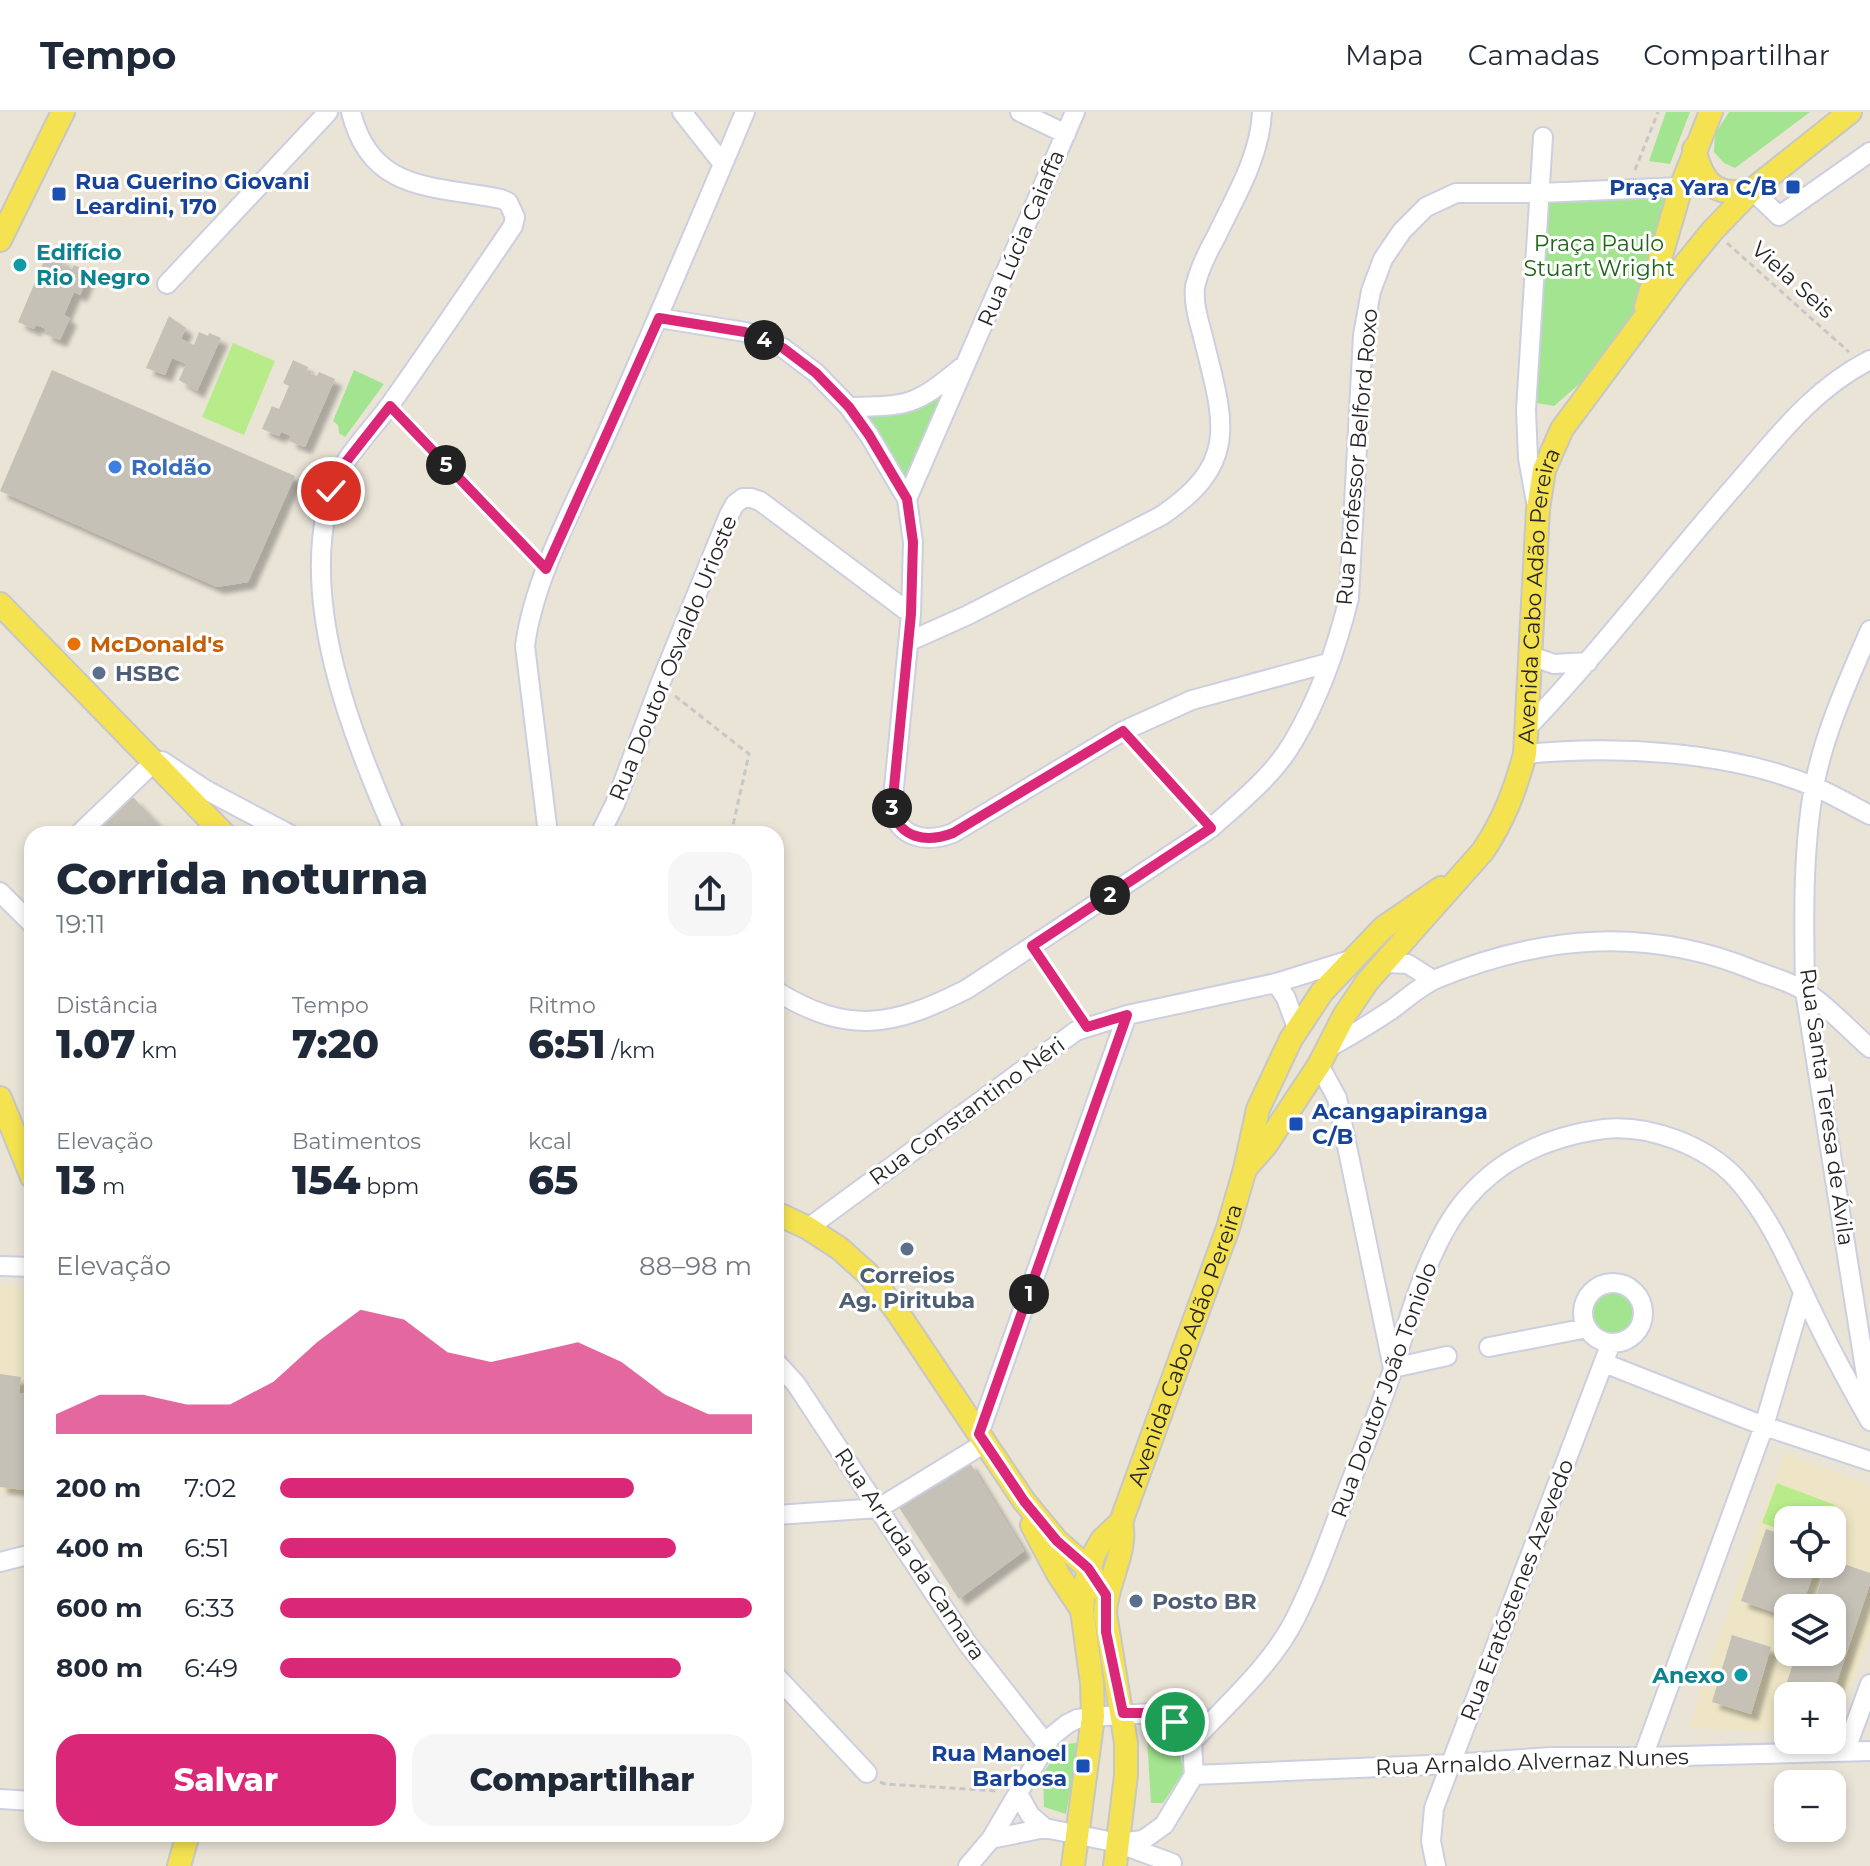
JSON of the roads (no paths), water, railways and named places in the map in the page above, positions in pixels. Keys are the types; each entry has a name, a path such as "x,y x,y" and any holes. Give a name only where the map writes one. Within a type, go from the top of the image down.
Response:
{"main road":[{"path":"0,240 63,112"},
{"name":"Avenida Cabo Adão Pereira","path":"1642,320 1681,187 1711,112"},
{"name":"Avenida Cabo Adão Pereira","path":"1245,1169 1266,1145 1324,1056 1355,998 1483,851 1501,825 1516,789 1525,754 1538,509 1544,470 1562,429 1713,230 1752,190 1850,112"},
{"path":"1694,149 1701,174 1711,185 1724,192 1752,190"},
{"path":"0,604 152,764 216,826"},
{"name":"Avenida Cabo Adão Pereira","path":"1106,1595 1123,1540 1121,1522 1228,1228 1258,1109 1297,1028 1322,992 1383,928 1455,880"},
{"path":"1353,959 1374,959 1384,963"},
{"path":"1297,1028 1303,1049 1324,1056"},
{"path":"0,1098 24,1157"},
{"path":"784,1217 839,1248 868,1274 896,1310 1024,1501 1057,1541 1088,1568 1106,1595 1106,1632 1123,1713 1126,1775 1115,1866"},
{"path":"1024,1501 1034,1531 1082,1610 1092,1683 1093,1717 1073,1866"},
{"name":"Avenida Cabo Adão Pereira","path":"1082,1610 1088,1568 1102,1540 1121,1522"},
{"path":"179,1866 186,1842"}],"street":[{"path":"167,284 328,112"},
{"path":"351,112 357,135 371,158 392,174 417,184 501,199 508,202 515,217 513,226 390,406 342,467 331,491 324,521 321,568 329,652 353,730 392,826"},
{"path":"682,112 723,164"},
{"path":"547,826 525,646 528,621 546,569 659,318 745,112"},
{"path":"1020,112 1066,134"},
{"name":"Rua Lúcia Caiaffa","path":"907,499 1075,112"},
{"path":"910,641 968,615 1161,516 1201,484 1213,464 1222,438 1221,410 1197,311 1195,290 1201,266 1247,174 1261,131 1262,112"},
{"path":"1538,509 1528,458 1526,410 1543,137"},
{"path":"1752,190 1779,216 1870,152"},
{"name":"Rua Professor Belford Roxo","path":"784,995 846,1020 883,1021 924,1011 967,989 1211,828 1247,797 1292,744 1313,704 1349,598 1363,335 1371,291 1383,259 1402,231 1426,207 1456,193 1681,187"},
{"path":"659,318 745,332 783,348 816,373 849,407 907,499 913,542 910,641 892,808 895,819 910,834 938,839 953,833 1123,731 1192,700 1328,663"},
{"path":"1527,728 1588,662 1798,413 1821,390 1866,362"},
{"name":"Rua Lúcia Caiaffa","path":"849,407 894,406 913,402 931,393 967,363"},
{"name":"Rua Doutor Osvaldo Urioste","path":"604,826 729,515 743,498 760,501 911,614"},
{"name":"Rua Santa Teresa de Ávila","path":"1866,1396 1866,1349 1805,991 1804,931 1814,786 1839,701 1870,630"},
{"path":"1531,656 1554,664 1588,662"},
{"path":"133,742 206,790 274,826"},
{"path":"1525,754 1559,750 1688,755 1756,768 1814,786 1870,815"},
{"path":"87,826 152,764"},
{"path":"0,892 24,916"},
{"path":"1447,1356 1393,1368 1337,1098 1324,1056 1433,980 1491,960 1581,941 1656,942 1707,953 1805,991 1870,1048"},
{"name":"Rua Constantino Néri","path":"808,1228 1052,1047 1087,1027 1127,1015 1276,983 1353,959"},
{"path":"1384,963 1408,964 1433,980"},
{"path":"1276,983 1286,998 1297,1028"},
{"path":"784,1514 879,1508 982,1438 1127,1015"},
{"name":"Rua Doutor João Toniolo","path":"1192,1742 1268,1660 1295,1620 1393,1368 1413,1301 1444,1232 1466,1198 1498,1168 1537,1146 1576,1133 1615,1128 1663,1135 1698,1150 1733,1175 1758,1205 1778,1239 1826,1340 1866,1396 1870,1421"},
{"path":"0,1266 24,1267"},
{"path":"1603,1284 1624,1284 1640,1298 1643,1319 1632,1337 1611,1343 1602,1341 1587,1328 1583,1308 1586,1297 1603,1284"},
{"path":"1643,1757 1764,1426 1803,1293"},
{"path":"1489,1347 1587,1328"},
{"path":"1826,1340 1866,1349"},
{"name":"Rua Eratóstenes Azevedo","path":"1436,1866 1431,1841 1434,1808 1611,1343"},
{"path":"1604,1363 1764,1426 1870,1461"},
{"name":"Rua Arruda da Camara","path":"784,1371 796,1384 967,1643 1047,1745"},
{"path":"0,1562 24,1556"},
{"path":"1846,1749 1870,1684"},
{"path":"784,1685 867,1773"},
{"path":"968,1866 991,1839 1051,1737 1067,1724 1077,1719 1123,1713 1161,1716 1175,1722 1192,1742 1194,1775 1164,1825 1143,1840 1118,1843"},
{"name":"Rua Arnaldo Alvernaz Nunes","path":"1846,1752 1870,1751"},
{"name":"Rua Arnaldo Alvernaz Nunes","path":"1194,1775 1551,1757 1774,1754"},
{"path":"1019,1795 1030,1815 1045,1828"},
{"path":"0,1799 24,1800"},
{"path":"1164,1825 1165,1845 1173,1864"},
{"path":"991,1839 1045,1828 1118,1843 1173,1864"}],"place":[{"name":"Praça Yara C/B","path":"1793,187"},
{"name":"Rua Guerino Giovani Leardini, 170","path":"59,194"},
{"name":"Edifício Rio Negro","path":"20,265"},
{"name":"Roldão","path":"115,467"},
{"name":"McDonald's","path":"74,644"},
{"name":"HSBC","path":"99,673"},
{"name":"Acangapiranga C/B","path":"1296,1124"},
{"name":"Correios Ag. Pirituba","path":"907,1249"},
{"name":"Posto BR","path":"1136,1601"},
{"name":"Anexo","path":"1741,1675"},
{"name":"Rua Manoel Barbosa","path":"1083,1766"}],"park label":[{"name":"Praça Paulo Stuart Wright","path":"1599,256"}]}
